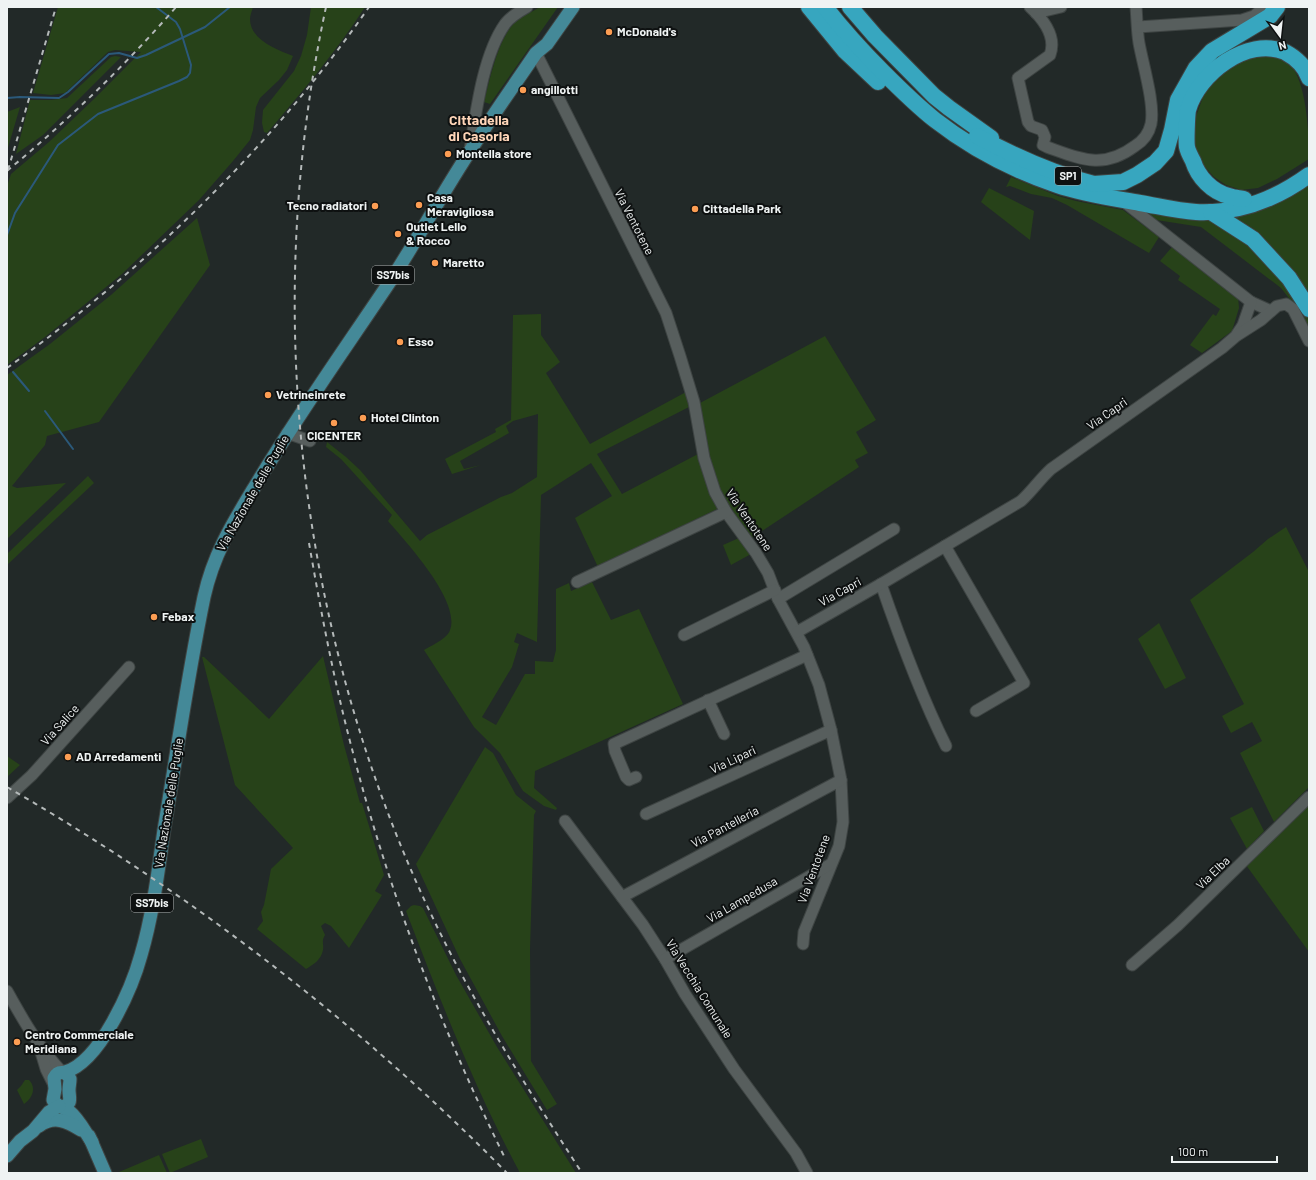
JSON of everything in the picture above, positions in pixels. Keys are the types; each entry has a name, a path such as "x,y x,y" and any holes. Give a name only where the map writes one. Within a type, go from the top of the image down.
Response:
{"highway":[{"path":"809,7 845,51 908,108 939,129 976,148"},
{"name":"SP1","path":"825,7 867,56 935,120 976,148 1013,167 1057,185 1088,193 1182,211 1211,212 1239,208 1263,201 1286,190 1309,175"},
{"name":"SP1","path":"837,7 861,36 893,69 913,89 940,112 970,133 1021,158 1074,178 1094,184 1188,201 1215,203 1244,199 1272,189 1309,165"},
{"path":"850,7 875,36 934,96 966,121 1021,158"},
{"path":"1094,184 1123,182 1155,163 1166,151 1178,100 1196,68 1212,51 1270,16 1277,7"},
{"path":"1244,199 1227,196 1209,186 1196,170 1187,146 1188,111 1200,87 1225,61 1253,49 1276,49 1294,57 1306,71 1309,78"},
{"path":"1211,212 1253,239 1289,278 1309,309"}],"main road":[{"name":"Via Nazionale delle Puglie","path":"86,1058 70,1071 55,1075 57,1098 67,1105 70,1099 70,1091 86,1058 116,1016 135,973 145,939 153,899 189,676 205,594 219,549 232,524 287,433 388,284 494,114 536,53 547,44 573,7"},
{"path":"63,1072 69,1076 70,1091 105,1173"},
{"path":"33,1131 49,1112 57,1098"},
{"path":"57,1098 75,1116 89,1138"},
{"path":"7,1156 20,1141 29,1126 57,1098"},
{"path":"20,1141 44,1123 58,1119 68,1122 89,1138"}],"street":[{"path":"470,151 478,100 492,48 506,23 527,7"},
{"path":"1033,10 1061,7"},
{"path":"1033,10 1049,30 1052,50 1050,55 1018,78 1028,122 1031,126 1042,130 1044,133 1045,137 1043,145 1081,160 1095,161 1108,160 1130,150 1147,135 1151,125 1152,110 1139,42 1136,7"},
{"path":"1138,27 1242,20 1254,16 1264,7"},
{"name":"Via Ventotene","path":"536,53 573,119 676,331 694,402 704,458 714,492 768,573 797,632 819,685 831,730 840,780 843,822 839,846 804,932 803,944"},
{"path":"478,100 479,113 482,116 488,117 494,114"},
{"path":"1122,200 1251,302 1271,311 1277,306 1286,304 1293,309 1309,341"},
{"path":"1236,336 1243,325 1251,302"},
{"name":"Via Capri","path":"797,632 1021,501 1051,469 1222,348 1236,336 1261,320 1271,311"},
{"path":"287,433 310,441"},
{"path":"577,582 726,512"},
{"path":"684,635 777,594 894,529"},
{"path":"945,546 1024,683 976,711"},
{"path":"881,584 908,660 946,746"},
{"path":"636,777 629,780 626,777 614,750 614,744 807,654"},
{"name":"Via Salice","path":"7,798 32,775 130,667"},
{"path":"708,700 724,734"},
{"name":"Via Lipari","path":"646,814 831,730"},
{"name":"Via Pantelleria","path":"622,897 840,780"},
{"name":"Via Elba","path":"1132,965 1178,925 1309,796"},
{"name":"Via Vecchia Comunale","path":"565,821 622,897 665,959 685,994 734,1069 796,1153 807,1173"},
{"name":"Via Lampedusa","path":"665,959 831,864"},
{"path":"7,991 27,1028 40,1047 63,1072"},
{"path":"40,1047 42,1057 57,1098"}],"green space":[{"path":"58,7 253,7 250,19 254,33 272,47 293,56 287,70 260,98 256,107 250,140 199,200 122,274 45,337 7,365 7,186 11,174 49,142 141,52 115,50 108,52 65,93 51,95 33,93"},
{"path":"311,7 365,7 318,72 293,103 267,133 264,132 262,123 263,110 294,71 301,56 307,35"},
{"path":"540,7 558,7 490,104 484,102 494,64 505,36 516,21"},
{"path":"1263,55 1283,59 1289,63 1300,82 1306,109 1309,159 1277,179 1258,188 1241,190 1226,185 1214,177 1204,166 1197,155 1193,140 1194,122 1204,94 1214,79 1230,65"},
{"path":"111,57 121,57 43,135 16,154 30,100 67,98"},
{"path":"20,107 7,151 7,112"},
{"path":"1011,177 1058,196 1123,210 1159,237 1149,253 1067,205 1052,198 1031,194 1010,186 1006,187"},
{"path":"1309,183 1309,304 1227,217 1250,212 1280,201"},
{"path":"989,188 1034,211 1030,240 981,202"},
{"path":"1151,210 1211,219 1252,244 1309,316 1309,333 1295,306 1281,288 1201,227 1150,219 1146,216"},
{"path":"197,218 210,265 99,422 47,436 45,445 12,486 17,488 66,483 7,539 7,375 50,344 111,295"},
{"path":"1172,247 1238,296 1239,308 1232,331 1202,353 1190,345 1213,314 1216,316 1220,309 1178,280 1180,276 1160,261"},
{"path":"541,314 541,335 560,362 546,373 590,444 686,392 689,407 597,454 622,494 698,454 719,508 598,567 575,518 612,496 591,463 541,495 537,642 517,633 514,642 519,644 512,667 482,717 496,725 525,674 535,674 535,661 553,662 556,650 556,589 569,583 571,591 592,582 611,620 639,609 683,704 535,771 534,788 557,808 556,810 544,806 523,791 500,753 474,727 424,650 439,642 449,633 450,630 451,618 440,588 430,572 388,521 392,515 341,459 326,447 327,442 360,470 420,541 427,535 501,497 512,493 537,477 538,414 513,421 506,426 509,433 460,461 464,469 481,465 452,474 445,459 496,432 495,429 511,420 513,315"},
{"path":"825,336 876,420 856,432 868,453 855,460 859,467 750,539 719,492 705,445 700,403"},
{"path":"88,476 94,483 7,565 7,554"},
{"path":"1286,527 1309,572 1309,787 1274,822 1240,753 1262,741 1252,722 1231,733 1222,716 1244,704 1190,600 1268,539"},
{"path":"739,538 751,554 731,565 723,545"},
{"path":"1159,623 1186,678 1165,689 1138,639"},
{"path":"323,656 344,745 360,803 362,803 384,875 375,891 382,895 349,948 331,926 325,923 321,926 325,935 323,939 321,956 306,969 257,929 263,921 261,912 264,905 271,869 293,848 235,785 202,657 204,657 269,719"},
{"path":"485,747 493,753 516,795 536,811 534,815 530,949 531,1061 557,1104 547,1110 502,1036 460,959 416,864"},
{"path":"7,756 20,765 7,777"},
{"path":"1309,802 1309,952 1246,865"},
{"path":"1252,807 1264,831 1247,849 1230,818"},
{"path":"414,905 423,908 456,975 497,1047 576,1173 520,1173 473,1077 432,978 406,911"},
{"path":"25,1080 29,1080 33,1086 33,1090 31,1096 24,1104 17,1090"},
{"path":"201,1139 208,1157 170,1173 162,1154"},
{"path":"159,1155 167,1173 119,1172"}],"waterway":[{"path":"7,235 15,213 58,145 98,114 179,81 187,77 190,73 191,65 180,29 176,22 156,7"},
{"path":"7,98 59,98 68,92 109,54 119,53 137,58 146,55 205,27 230,7"},
{"path":"13,372 29,391"},
{"path":"45,411 73,449"}],"railway":[{"path":"8,170 56,7"},
{"path":"7,171 52,133 116,72 176,7"},
{"path":"326,7 306,121 296,236 296,352 304,468 322,582 349,695 385,805 430,912 482,1012 582,1173"},
{"path":"7,368 58,330 108,289 157,247 203,203 248,157 291,109 331,59 369,7"},
{"path":"309,543 339,698 366,801 382,853 399,905 437,1007 458,1057 504,1156"},
{"path":"7,787 142,871 207,916 270,964 332,1013 392,1064 451,1118 507,1173"}],"place":[{"name":"McDonald's","path":"609,32"},
{"name":"angillotti","path":"523,90"},
{"name":"Montella store","path":"448,154"},
{"name":"Casa Meravigliosa","path":"419,205"},
{"name":"Tecno radiatori","path":"375,206"},
{"name":"Cittadella Park","path":"695,209"},
{"name":"Outlet Lello & Rocco","path":"398,234"},
{"name":"Maretto","path":"435,263"},
{"name":"Esso","path":"400,342"},
{"name":"Vetrineinrete","path":"268,395"},
{"name":"Hotel Clinton","path":"363,418"},
{"name":"CICENTER","path":"334,423"},
{"name":"Febax","path":"154,617"},
{"name":"AD Arredamenti","path":"68,757"},
{"name":"Centro Commerciale Meridiana","path":"17,1042"}],"district":[{"name":"Cittadella di Casoria","path":"479,128"}]}
